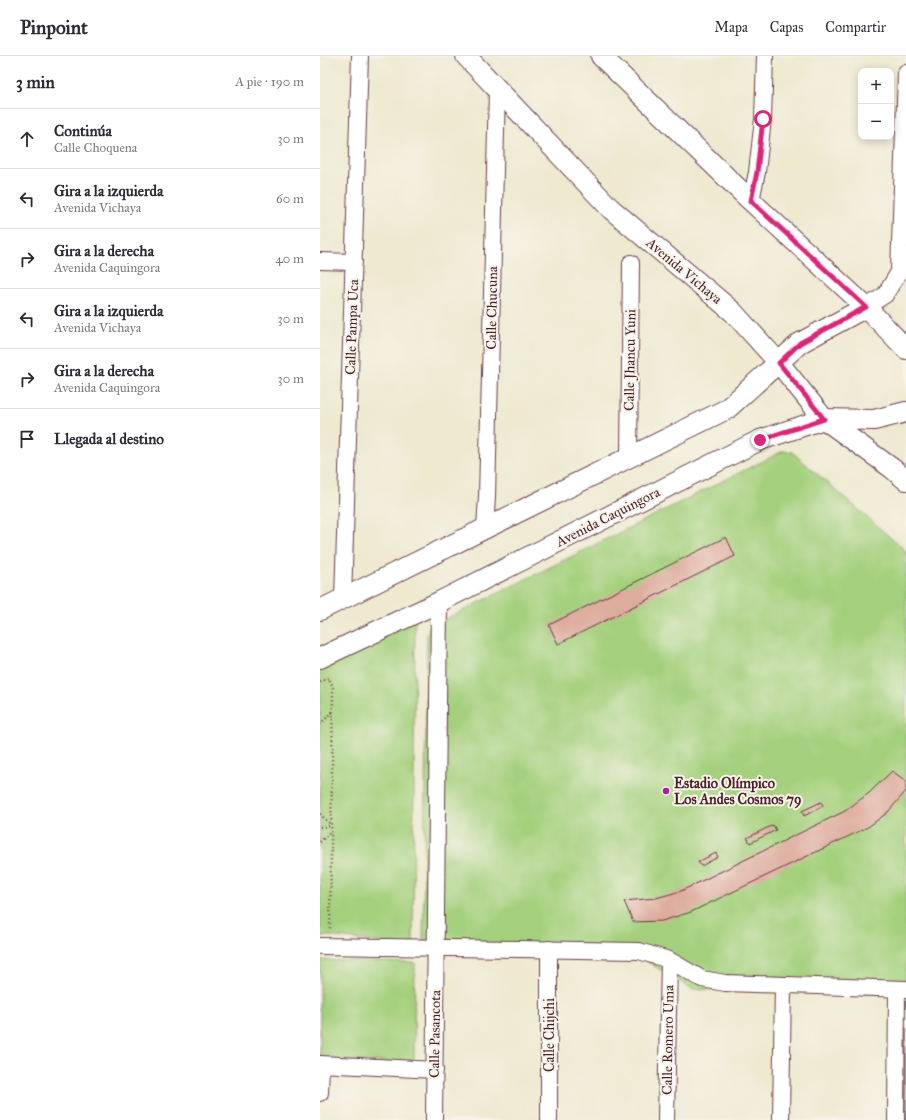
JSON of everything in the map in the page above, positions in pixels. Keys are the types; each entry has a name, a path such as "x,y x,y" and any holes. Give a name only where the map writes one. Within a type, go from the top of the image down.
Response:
{"street":[{"name":"Calle Pampa Uca","path":"343,599 360,56"},
{"name":"Avenida Vichaya","path":"466,56 611,208 733,312 779,363 824,419 906,480"},
{"path":"601,56 619,64 751,201 866,307 906,349"},
{"path":"751,201 757,172 763,119 765,56"},
{"path":"320,610 727,409 800,343 885,295 899,272 906,73"},
{"name":"Calle Chucuna","path":"485,528 497,88"},
{"path":"320,261 354,262"},
{"name":"Calle Jhancu Yuni","path":"629,458 631,263"},
{"name":"Avenida Caquingora","path":"320,658 439,602 760,440 824,419 874,420 906,412"},
{"name":"Calle Pasancota","path":"434,1120 437,948 439,602"},
{"path":"325,941 437,948 639,951 669,960 702,979 725,983 901,989 896,1120"},
{"name":"Calle Chijchi","path":"548,1120 549,949"},
{"name":"Calle Romero Uma","path":"666,1120 669,960"},
{"path":"781,1120 783,985"},
{"path":"320,1093 320,1064 435,1070"}],"path":[{"path":"320,682 329,678 333,687 331,831 325,941"},
{"path":"320,724 333,712"},
{"path":"320,814 331,826"},
{"path":"320,827 331,826"},
{"path":"320,842 331,831"}],"green space":[{"name":"Estadio Olímpico Los Andes Cosmos 79","path":"783,451 792,452 906,551 906,994 692,989 638,956 423,947 427,635 430,627"},
{"path":"415,618 413,947 320,936 320,666"},
{"path":"320,960 415,963 414,1063 320,1060"}],"building":[{"path":"726,537 735,556 558,644 549,625"},
{"path":"892,771 906,781 906,791 887,813 868,827 691,912 662,921 633,922 624,901 656,898 681,891 845,811 869,793"},
{"path":"821,802 823,806 804,816 802,811"},
{"path":"773,825 776,830 750,843 747,838"},
{"path":"716,853 718,857 701,866 698,862"},
{"path":"900,1028 906,1028 906,1120 899,1120"}],"place":[{"name":"Estadio Olímpico Los Andes Cosmos 79","path":"666,791"}],"route":[{"path":"760,440 824,419 779,363 800,343 866,307 751,201 757,172 763,119"}]}
